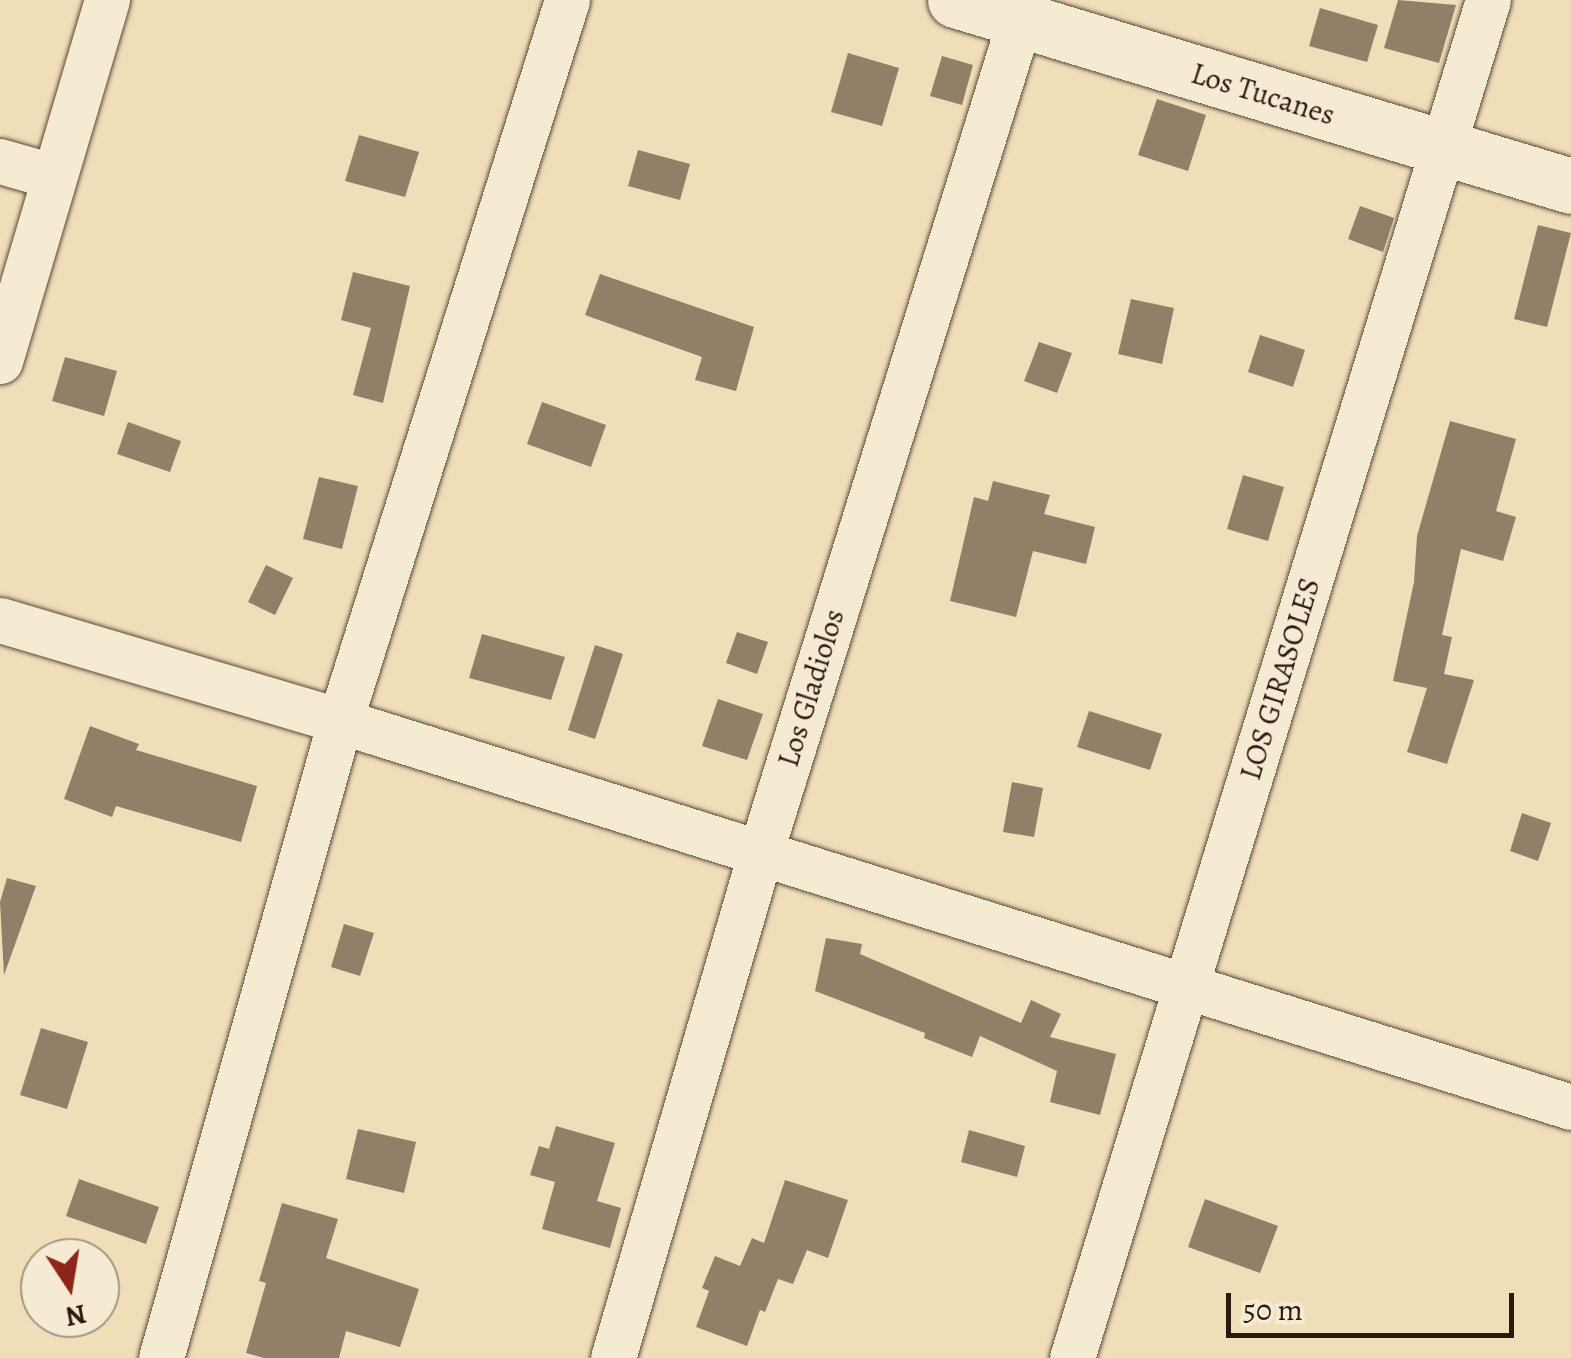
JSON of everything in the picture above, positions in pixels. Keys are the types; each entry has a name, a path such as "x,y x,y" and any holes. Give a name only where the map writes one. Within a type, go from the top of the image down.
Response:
{"street":[{"path":"0,361 107,0"},
{"path":"161,1358 340,721 568,0"},
{"name":"Los Tucanes","path":"956,0 1022,11 1571,186"},
{"name":"LOS GIRASOLES","path":"1072,1358 1488,0"},
{"name":"Los Gladiolos","path":"613,1358 760,854 1022,11"},
{"path":"0,160 52,176"},
{"path":"0,620 340,721 1571,1106"}],"building":[{"path":"1398,0 1456,5 1439,63 1384,48"},
{"path":"1320,8 1378,25 1367,62 1309,46"},
{"path":"848,53 899,68 882,126 831,112"},
{"path":"942,56 973,65 962,105 930,96"},
{"path":"1157,99 1206,115 1188,171 1138,155"},
{"path":"359,135 419,152 405,197 345,181"},
{"path":"638,150 690,164 680,200 628,186"},
{"path":"1360,206 1394,218 1383,252 1348,239"},
{"path":"1538,225 1571,233 1547,327 1514,319"},
{"path":"353,272 410,286 383,403 353,395 371,328 341,320"},
{"path":"600,274 754,327 736,391 695,380 702,357 585,315"},
{"path":"1131,299 1174,308 1162,364 1118,354"},
{"path":"1260,335 1305,350 1293,387 1248,372"},
{"path":"1039,342 1072,353 1057,393 1024,381"},
{"path":"65,357 117,371 104,416 52,401"},
{"path":"542,402 606,425 591,467 527,444"},
{"path":"1450,421 1516,439 1496,511 1516,517 1503,561 1461,549 1442,635 1452,637 1444,674 1474,680 1447,764 1407,752 1427,688 1393,681 1414,582 1417,536"},
{"path":"128,422 181,441 170,472 117,454"},
{"path":"1243,475 1284,487 1268,541 1227,529"},
{"path":"319,477 358,486 342,549 303,539"},
{"path":"993,481 1050,495 1044,514 1095,527 1086,564 1033,551 1016,617 950,601 974,497 988,501"},
{"path":"266,565 293,578 275,615 248,602"},
{"path":"737,632 768,642 757,674 726,663"},
{"path":"482,634 565,657 551,700 469,678"},
{"path":"595,645 623,654 595,739 568,730"},
{"path":"718,699 763,714 747,760 702,746"},
{"path":"1089,711 1162,734 1150,770 1077,747"},
{"path":"90,726 139,744 136,750 257,786 241,842 116,806 112,817 64,799"},
{"path":"1012,782 1043,788 1034,837 1003,832"},
{"path":"1522,813 1551,823 1538,861 1510,851"},
{"path":"7,878 36,886 4,975 0,902"},
{"path":"344,924 374,933 360,976 331,967"},
{"path":"826,938 862,944 860,954 1021,1023 1031,1000 1061,1014 1050,1037 1116,1054 1100,1115 1050,1102 1057,1071 980,1036 972,1057 924,1038 925,1033 815,991"},
{"path":"41,1028 88,1042 67,1109 20,1095"},
{"path":"556,1126 615,1143 597,1201 621,1208 610,1248 542,1229 555,1182 530,1175 539,1146 549,1149"},
{"path":"358,1129 416,1142 404,1193 346,1179"},
{"path":"969,1130 1025,1146 1017,1177 961,1162"},
{"path":"79,1179 159,1207 146,1244 66,1216"},
{"path":"785,1180 848,1200 828,1258 807,1250 793,1284 778,1279 765,1312 760,1310 747,1346 696,1327 709,1291 702,1288 715,1256 740,1266 752,1238 764,1243"},
{"path":"1205,1199 1278,1226 1260,1273 1188,1247"},
{"path":"282,1203 338,1219 326,1258 419,1289 400,1347 346,1331 339,1358 264,1358 246,1353 266,1283 259,1281"}]}
